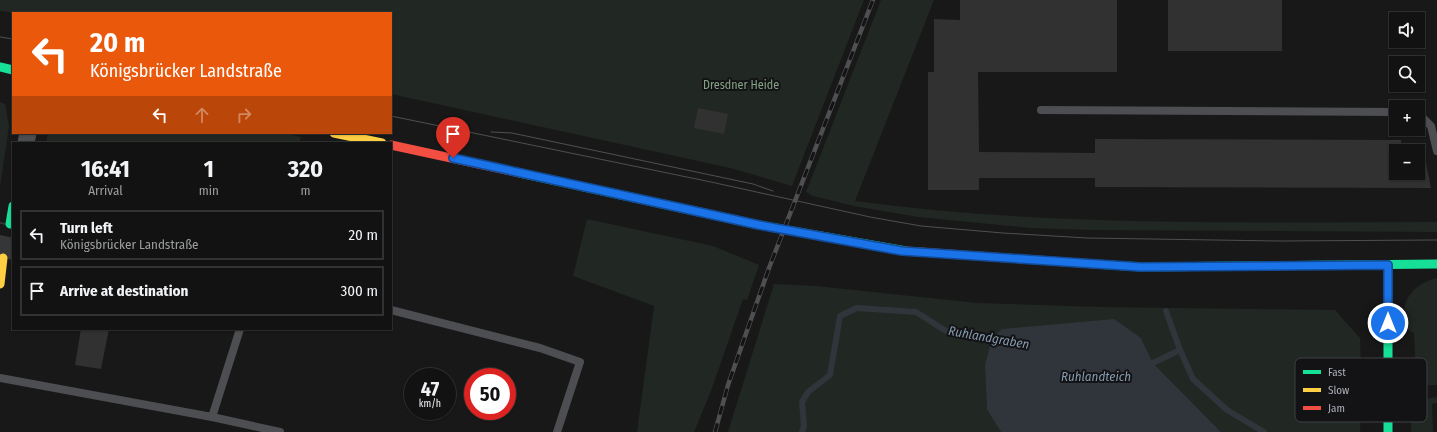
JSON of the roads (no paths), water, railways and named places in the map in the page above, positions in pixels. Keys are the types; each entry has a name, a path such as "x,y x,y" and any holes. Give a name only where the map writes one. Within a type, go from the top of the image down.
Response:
{"main road":[{"path":"0,67 12,70"},
{"path":"339,134 377,142"},
{"path":"392,145 759,225 902,251 1141,267 1437,264"},
{"path":"10,224 12,212"},
{"path":"0,284 3,258"},
{"path":"1388,265 1388,358"}],"lane":[{"path":"1041,110 1389,112"},
{"path":"1425,120 1431,126 1437,151"},
{"path":"392,310 540,348 580,362 557,432"},
{"path":"212,417 240,330"},
{"path":"0,378 212,417 280,432"}],"water":[{"name":"Ruhlandteich","path":"1114,319 1141,338 1153,363 1221,432 1001,432 987,410 985,366 992,338 1002,329"}],"waterway":[{"name":"Ruhlandgraben","path":"802,432 804,426 802,402 808,392 830,375 840,316 857,308 916,312 946,331 998,339"},
{"name":"Ruhlandgraben","path":"1146,362 1153,363 1180,350 1166,311"},
{"path":"1180,350 1193,379 1227,410 1264,432"}],"tunnel":[{"path":"3,258 10,224"}],"tram line":[{"path":"0,37 12,39"},
{"path":"392,116 711,182 870,217 921,226 1087,238 1279,241 1437,240"},
{"path":"491,132 512,133 753,184 773,191"}],"railway":[{"path":"715,432 728,385 769,268 873,0"}],"park label":[{"name":"Dresdner Heide","path":"741,85"}]}
